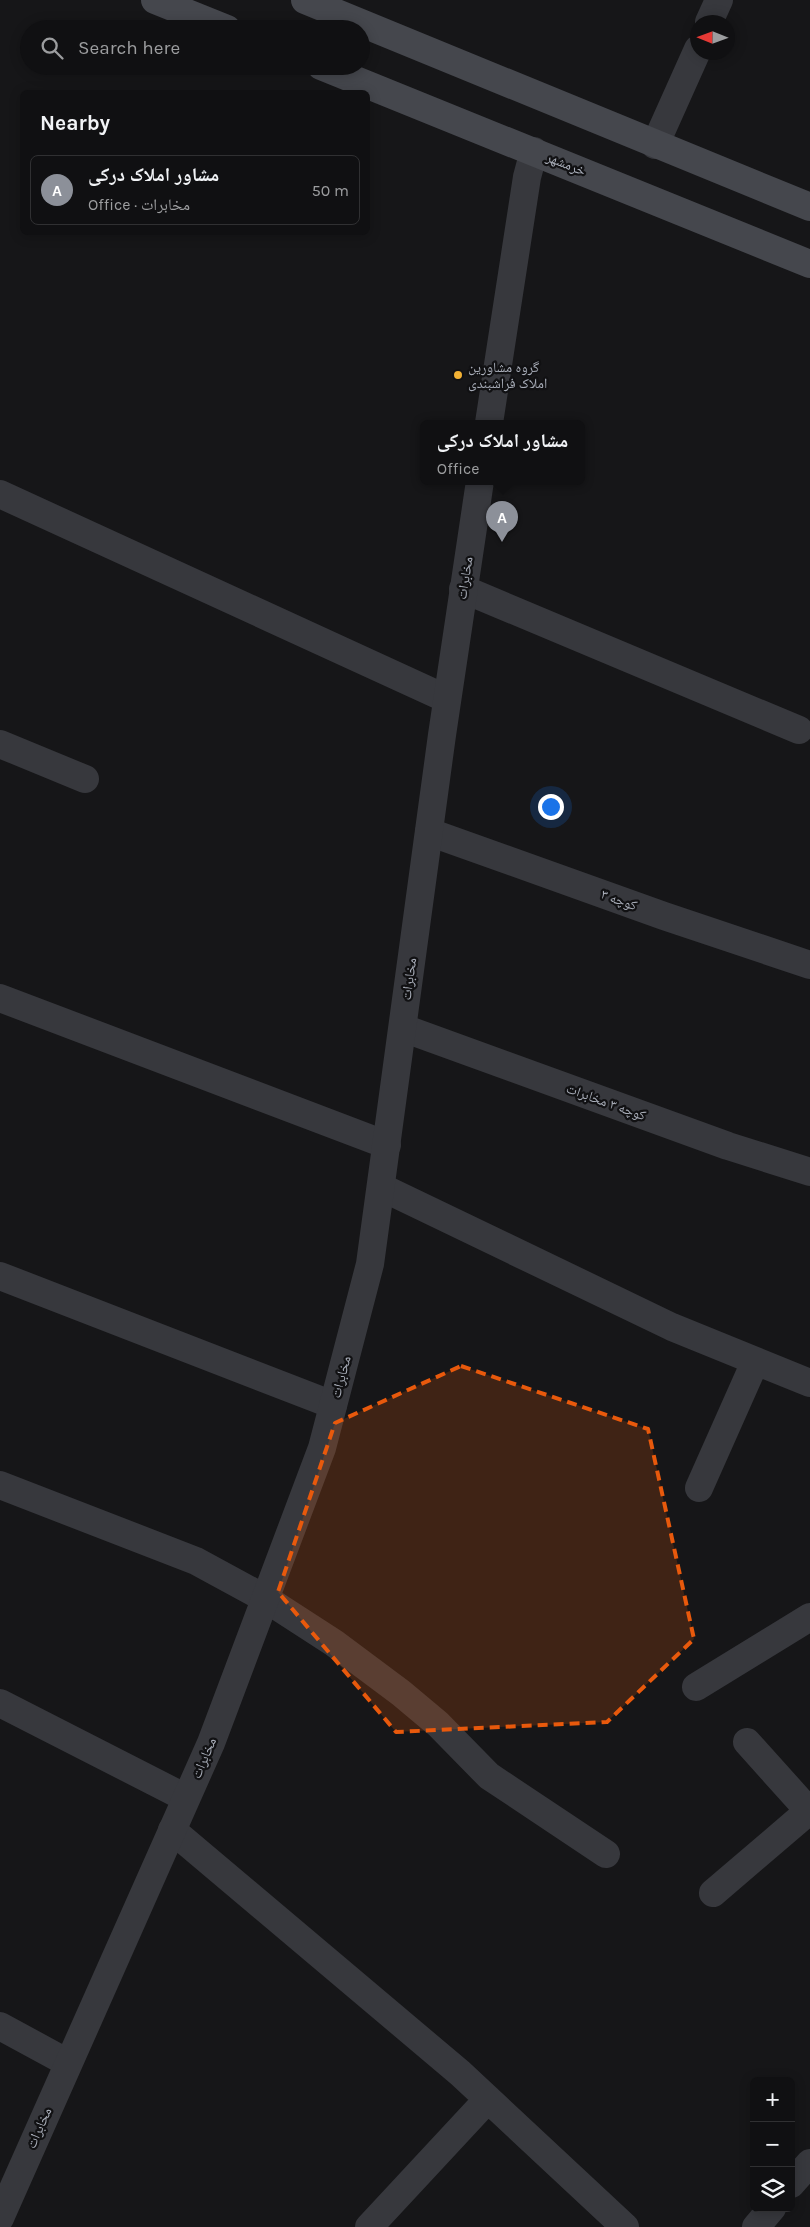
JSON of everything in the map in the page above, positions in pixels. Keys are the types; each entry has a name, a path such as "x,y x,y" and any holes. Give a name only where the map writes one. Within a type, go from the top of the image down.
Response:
{"main road":[{"path":"156,0 205,20"},
{"path":"305,0 353,20"},
{"path":"370,27 810,207"},
{"name":"خرمشهر","path":"344,75 810,264"}],"street":[{"path":"712,15 719,0"},
{"path":"655,145 693,60"},
{"path":"488,420 525,187 534,151"},
{"name":"مخابرات","path":"0,2218 211,1743 322,1448 370,1264 447,699 479,485"},
{"path":"0,494 447,699"},
{"path":"464,589 800,730"},
{"path":"0,744 85,779"},
{"name":"کوچه ۳","path":"429,832 664,916 810,965"},
{"path":"0,998 387,1144"},
{"name":"کوچه ۳ مخابرات","path":"403,1028 728,1146 810,1172"},
{"path":"381,1187 672,1327 810,1383"},
{"path":"0,1276 333,1405"},
{"path":"699,1488 755,1362"},
{"path":"0,1485 196,1560 266,1599 334,1643 401,1693 438,1724 488,1776 606,1854"},
{"path":"696,1687 810,1617"},
{"path":"0,1703 186,1798"},
{"path":"713,1893 810,1811 747,1742"},
{"path":"172,1830 460,2073 625,2227"},
{"path":"0,2026 68,2063"},
{"path":"369,2227 488,2099"},
{"path":"795,2180 810,2163"},
{"path":"756,2227 769,2212"}],"highlighted area":[{"path":"461,1366 648,1429 694,1639 607,1722 396,1732 278,1592 335,1423"}],"place":[{"name":"گروه مشاورین املاک فراشبندی","path":"458,375"},
{"name":"مشاور املاک درکی","path":"502,542"}]}
